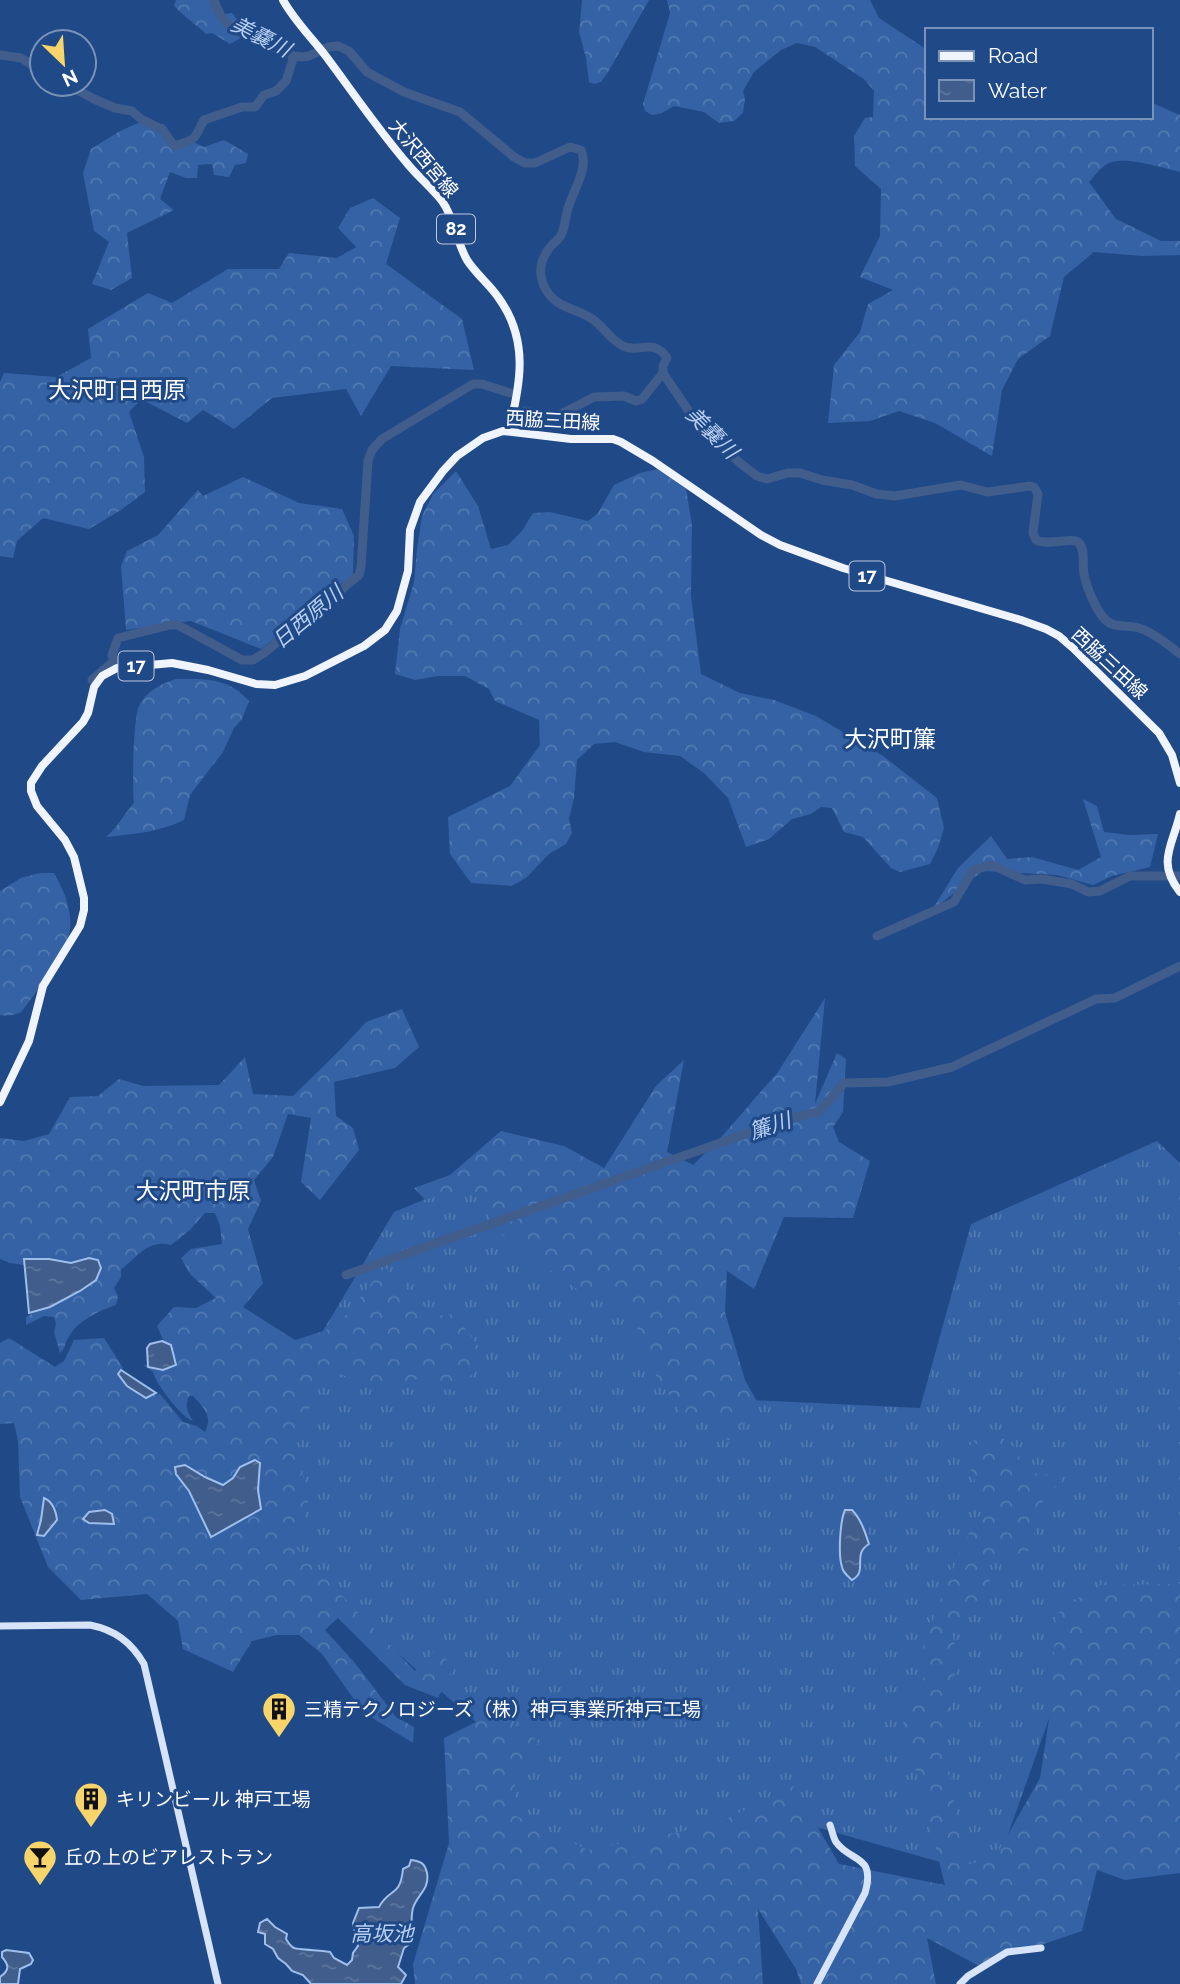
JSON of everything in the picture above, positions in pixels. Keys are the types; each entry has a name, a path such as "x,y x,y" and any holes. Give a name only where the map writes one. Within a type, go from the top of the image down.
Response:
{"main road":[{"name":"大沢西宮線","path":"283,0 408,166 442,201 467,259 498,296 510,316 517,337 521,366 519,391 509,430"},
{"name":"西脇三田線","path":"0,1102 29,1041 43,986 80,926 84,910 84,898 74,857 65,840 37,806 30,791 31,783 34,775 83,722 97,682 117,668 172,663 256,684 275,685 305,676 364,646 385,630 397,611 408,571 408,538 412,520 426,492 463,451 493,433 509,430 572,439 613,439 653,461 761,536 780,545 867,576 1021,620 1053,632 1073,648 1159,733 1172,755 1180,783"},
{"path":"1180,814 1168,849 1167,861 1168,872 1180,892"}],"street":[{"path":"0,1626 90,1625 104,1628 124,1639 138,1653 144,1664 218,1984"},
{"path":"817,1984 865,1893 868,1882 864,1865 838,1844 830,1825"},
{"path":"961,1984 968,1976 1007,1952 1041,1948"}],"green space":[{"path":"176,0 215,0 224,14 232,13 239,22 240,29 245,31 243,37 230,44 212,33 206,34 176,8"},
{"path":"582,0 649,0 608,72 601,82 594,84 589,82 579,32"},
{"path":"667,0 870,0 879,18 925,48 925,119 1152,119 1152,103 1180,115 1180,172 1144,163 1116,161 1103,167 1089,182 1116,219 1161,241 1180,241 1180,255 1142,256 1094,252 1064,277 1050,336 1018,359 1002,390 992,456 935,423 899,411 870,421 828,423 834,365 860,332 868,304 893,290 860,277 880,236 881,189 855,166 854,136 865,118 873,117 874,91 864,79 815,47 797,43 781,50 754,72 743,91 743,113 734,121 719,123 704,112 674,106 652,115 645,111 643,104 670,13"},
{"path":"138,123 164,124 175,142 189,140 204,147 224,140 248,154 246,163 235,165 229,177 214,175 212,164 198,165 197,178 186,178 170,172 160,199 174,210 127,233 132,278 111,290 92,284 109,242 94,231 83,173 91,149"},
{"path":"373,198 400,218 386,264 462,319 474,370 391,366 361,416 346,389 272,398 234,429 203,410 187,423 141,399 129,412 144,457 145,492 89,529 43,518 17,541 13,558 0,556 0,382 4,373 56,377 91,358 88,329 148,293 172,303 228,269 279,269 289,253 337,258 356,247 338,228 350,208"},
{"path":"658,469 686,489 692,525 691,596 701,674 740,693 774,700 816,716 883,756 937,798 944,828 930,864 900,872 891,868 863,837 844,832 832,808 821,807 811,814 792,819 769,839 746,847 728,798 704,773 680,756 644,752 615,742 594,744 577,760 574,798 569,819 572,833 566,844 549,854 527,877 512,886 471,883 450,854 448,817 510,786 540,745 539,720 495,701 489,689 465,676 438,676 415,680 395,674 400,629 414,582 422,516 433,494 456,471 478,506 491,549 508,545 522,531 533,513 550,512 588,521 598,513 614,485 640,473"},
{"path":"243,477 299,503 342,509 354,536 353,577 325,592 303,616 261,649 191,621 126,630 121,566 127,551 158,535 198,490 203,496"},
{"path":"176,679 215,681 233,687 249,701 242,719 234,728 223,752 190,795 184,820 156,830 106,837 134,803 134,736 140,704 155,688"},
{"path":"1083,799 1097,806 1104,832 1158,834 1150,867 1112,876 1093,885 1057,875 983,871 932,910 958,868 991,836 1007,859 1032,857 1078,870 1101,857"},
{"path":"54,873 64,893 70,914 68,939 55,967 22,1011 8,1016 0,1015 0,891 21,878"},
{"path":"825,998 815,1104 837,1053 846,1059 843,1112 833,1127 839,1142 870,1161 853,1218 784,1217 754,1289 727,1271 725,1312 745,1380 758,1403 727,1443 725,1424 681,1413 632,1339 640,1324 627,1291 581,1292 507,1241 469,1187 425,1200 414,1188 450,1175 501,1131 564,1146 604,1168 656,1086 684,1060 667,1152 693,1165 778,1072"},
{"path":"402,1009 419,1047 395,1068 334,1082 336,1116 353,1128 359,1150 320,1200 301,1182 311,1118 288,1114 273,1157 254,1180 261,1201 248,1229 263,1283 243,1307 295,1340 336,1327 385,1267 434,1316 454,1314 486,1356 458,1392 418,1379 375,1385 327,1371 296,1436 309,1507 292,1544 415,1671 438,1648 453,1668 438,1698 405,1685 338,1618 325,1630 355,1663 396,1717 414,1727 413,1743 363,1712 322,1654 299,1635 277,1635 252,1641 233,1672 183,1649 178,1621 147,1594 81,1600 48,1567 20,1497 18,1441 14,1423 0,1424 0,1343 9,1338 55,1367 64,1361 74,1340 104,1338 123,1368 120,1375 141,1397 160,1394 183,1422 197,1426 205,1432 208,1417 193,1396 189,1396 187,1406 193,1421 176,1407 153,1372 143,1365 170,1365 157,1326 174,1307 196,1308 216,1298 190,1274 181,1258 191,1249 222,1244 215,1213 205,1213 171,1245 156,1245 143,1250 121,1270 121,1277 114,1288 118,1296 116,1305 82,1322 72,1332 60,1353 54,1332 54,1317 44,1316 26,1325 26,1317 86,1284 51,1269 0,1259 0,1138 24,1141 49,1134 70,1097 98,1096 119,1079 143,1086 219,1085 245,1057 253,1094 293,1096 366,1022"},
{"path":"1157,1141 1180,1163 1180,1601 1086,1614 993,1877 784,1818 652,1869 487,1846 517,1758 289,1558 271,1418 394,1212 479,1177 634,1278 706,1398 920,1408 971,1224"},
{"path":"991,1429 1019,1451 1021,1472 1064,1476 1039,1506 1031,1550 988,1562 990,1588 951,1625 957,1657 945,1745 964,1865 994,1859 1040,1778 1051,1706 1056,1614 1101,1585 1180,1584 1180,1873 1125,1880 1097,1870 1082,1931 979,1966 927,1938 936,1984 801,1984 796,1969 758,1909 763,1984 415,1984 413,1964 449,1843 444,1738 496,1712 539,1742 515,1779 514,1815 588,1850 714,1825 794,1786 839,1864 945,1885 916,1770 902,1746 905,1702 927,1673 923,1644 964,1542 985,1506 963,1451"}],"water":[{"path":"89,1258 98,1260 101,1268 96,1280 50,1307 29,1313 24,1259 49,1259 71,1263"},
{"path":"162,1341 171,1345 176,1365 163,1370 148,1367 147,1348 150,1344"},
{"path":"121,1370 156,1393 146,1398 127,1386 118,1374"},
{"path":"255,1460 260,1463 258,1490 261,1509 211,1537 189,1491 176,1474 175,1467 185,1465 223,1485 233,1478 240,1467"},
{"path":"44,1498 54,1507 57,1520 44,1536 37,1535"},
{"path":"105,1510 112,1514 114,1524 89,1523 83,1519 89,1512"},
{"path":"845,1510 852,1510 858,1517 869,1544 861,1553 859,1572 852,1580 843,1571 841,1562 841,1530"},
{"name":"高坂池","path":"411,1860 423,1865 427,1879 425,1888 413,1908 411,1943 404,1948 398,1967 406,1975 401,1984 311,1984 303,1975 292,1971 278,1958 273,1949 265,1944 265,1934 258,1932 260,1923 267,1919 287,1934 286,1939 294,1948 330,1952 334,1958 347,1965 358,1946 353,1923 359,1908 379,1907 400,1884 403,1869 409,1866"},
{"path":"6,1950 29,1953 33,1960 31,1964 20,1969 18,1984 0,1984 0,1977 7,1967 2,1957 2,1952"}],"waterway":[{"name":"美嚢川","path":"214,0 222,18 236,31 294,56 309,56 328,47 338,46 349,51 367,72 404,92 460,112 525,163 535,163 570,147 581,150 582,173 569,205 563,230 542,261 541,278 546,290 556,301 595,321 623,346 651,347 662,352 667,358 663,373 694,419 757,476 767,479 788,473 800,473 852,485 877,494 895,496 961,485 987,492 1034,487 1038,494 1033,533 1036,540 1078,542 1082,549 1087,585 1104,618 1115,625 1145,630 1180,654"},
{"path":"0,55 21,58 28,62"},
{"path":"92,98 115,108 132,111 141,119 163,130 174,146 194,138 204,120 242,107 255,107 264,95 276,91 286,81 294,56"},
{"name":"日西原川","path":"525,411 547,416 561,414 594,397 624,396 636,401 642,399 663,373"},
{"name":"日西原川","path":"92,680 114,661 112,655 118,638 170,625 178,625 242,660 253,660 264,653 359,575 368,461 372,450 382,439 473,384 482,384 510,393"},
{"path":"877,936 954,902 973,870 992,865 1025,880 1042,879 1072,884 1088,892 1100,891 1130,876 1180,876"},
{"name":"簾川","path":"346,1275 791,1118 819,1112 844,1083 888,1082 952,1067 1096,999 1115,998 1180,966"}],"place":[{"name":"三精テクノロジーズ（株）神戸事業所神戸工場","path":"279,1739"},
{"name":"キリンビール 神戸工場","path":"91,1829"},
{"name":"丘の上のビアレストラン","path":"40,1887"}],"district":[{"name":"大沢町日西原","path":"117,390"},
{"name":"大沢町簾","path":"890,739"},
{"name":"大沢町市原","path":"193,1191"}]}
